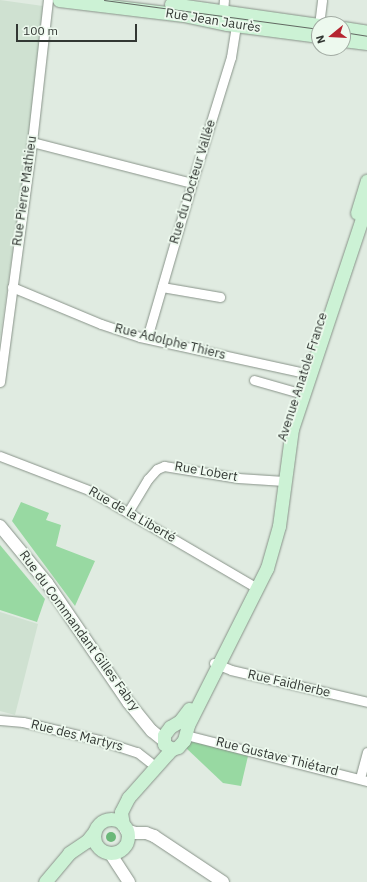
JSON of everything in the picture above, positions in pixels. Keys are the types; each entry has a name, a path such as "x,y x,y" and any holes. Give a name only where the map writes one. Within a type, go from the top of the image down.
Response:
{"main road":[{"name":"Rue Jean Jaurès","path":"59,0 183,15 236,25 311,35"},
{"path":"138,0 224,6 311,23"},
{"path":"351,29 367,32"},
{"path":"351,41 367,44"},
{"name":"Avenue Anatole France","path":"307,373 367,180"},
{"name":"Avenue Anatole France","path":"125,827 121,815 126,801 166,743 164,735 179,730 187,713 216,664 254,586 268,542 281,480 282,441 367,204"},
{"name":"Avenue Anatole France","path":"166,743 179,746 184,740 179,730"},
{"name":"Avenue Anatole France","path":"105,820 112,814 119,798 166,743"},
{"path":"45,882 69,853 87,841 98,826 105,820 115,820 125,827 127,838 124,846 118,852 88,851 78,856 55,882"},
{"path":"94,832 95,842 105,851"}],"street":[{"name":"Rue Pierre Mathieu","path":"0,382 32,142 48,0"},
{"path":"320,16 322,0"},
{"name":"Rue du Docteur Vallée","path":"147,338 231,57 236,25"},
{"path":"32,142 119,163 192,184"},
{"name":"Rue Adolphe Thiers","path":"12,287 101,324 147,338 307,373"},
{"path":"162,287 220,297"},
{"path":"254,380 300,392"},
{"name":"Rue de la Liberté","path":"0,456 87,489 254,586"},
{"name":"Rue Lobert","path":"128,512 148,479 157,469 164,466 238,478 281,480"},
{"name":"Rue du Commandant Gilles Fabry","path":"0,526 47,583 112,680 142,719 166,743"},
{"name":"Rue Faidherbe","path":"216,664 231,670 367,702"},
{"name":"Rue du Commandant Gilles Fabry","path":"142,719 155,726 179,730"},
{"name":"Rue des Martyrs","path":"0,720 23,722 99,740 137,752 150,762"},
{"name":"Rue Gustave Thiétard","path":"179,730 363,780"},
{"path":"363,780 367,752"},
{"path":"125,827 154,836 223,882"},
{"path":"105,851 129,882"}],"shaded area":[{"path":"0,0 43,6 31,125 0,339"},
{"path":"21,502 49,513 46,520 61,525 56,546 95,561 75,606 12,521"},
{"path":"0,545 45,599 37,622 0,610"},
{"path":"0,612 38,624 15,715 0,711"},
{"path":"190,741 248,756 241,786 223,783 185,747"},
{"path":"111,832 116,837 111,842 106,837"}],"tram line":[{"path":"104,0 311,28"},
{"path":"351,33 367,36"}]}
